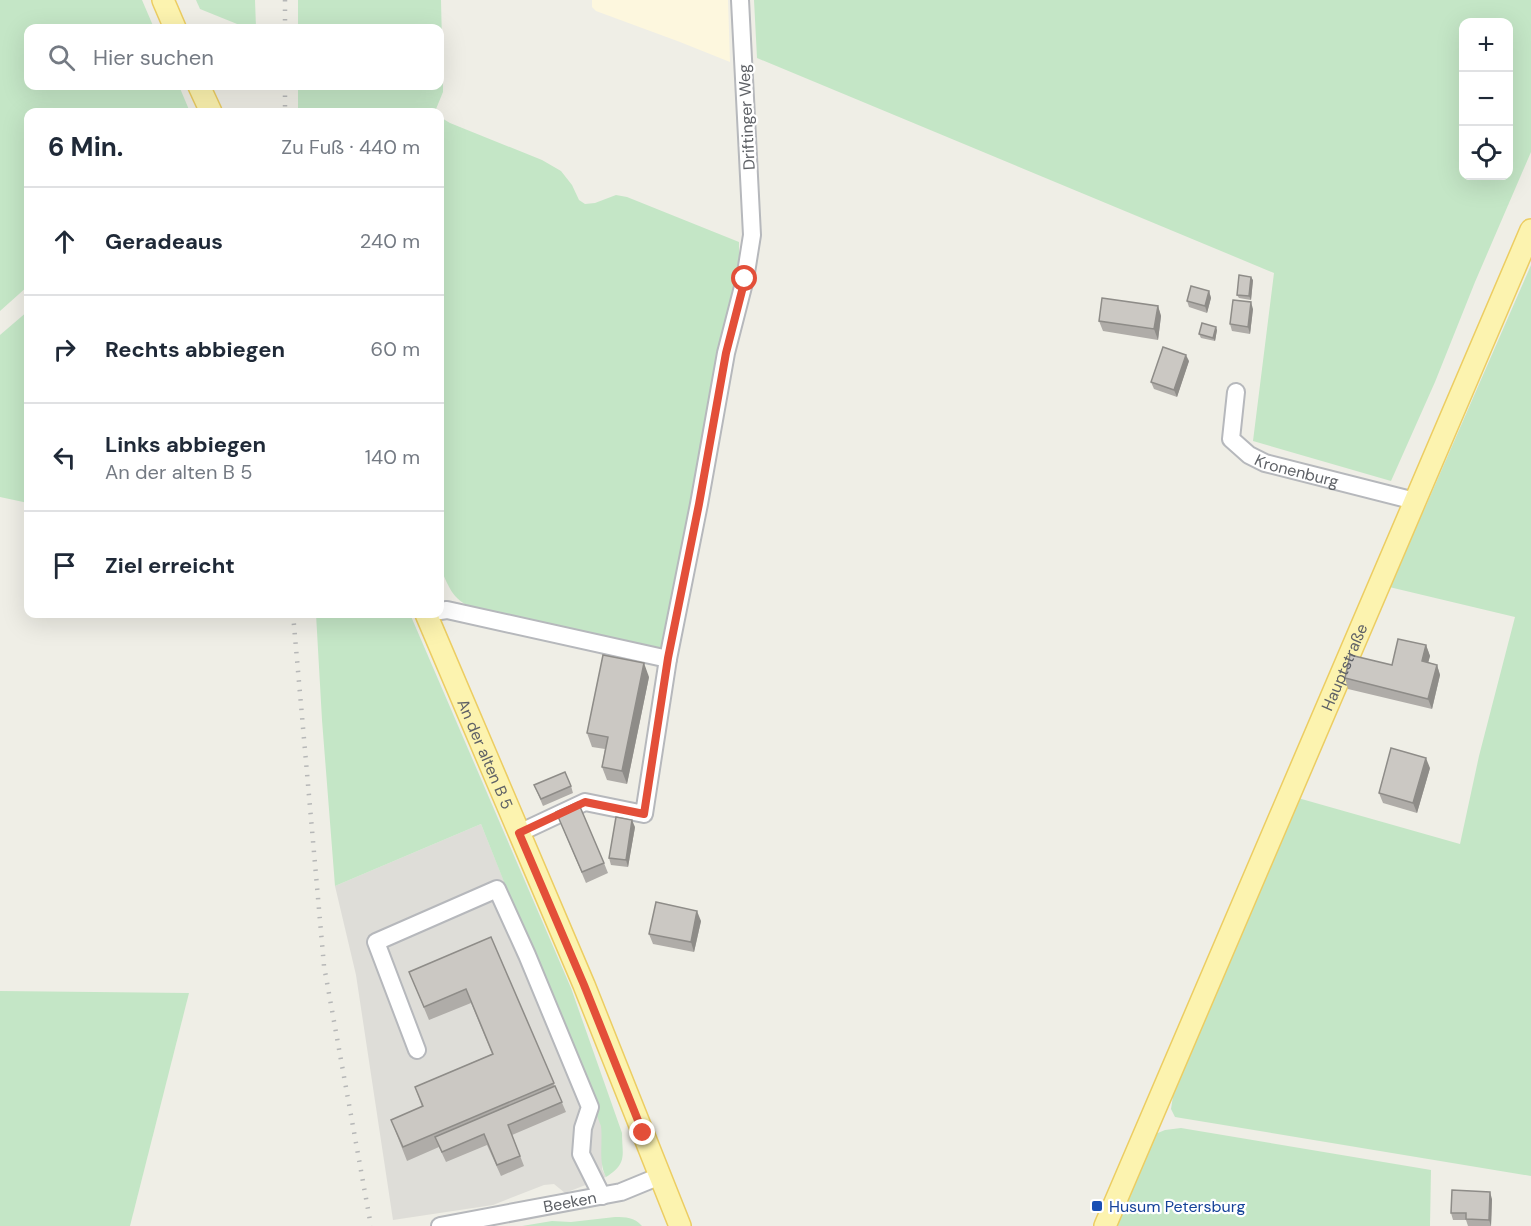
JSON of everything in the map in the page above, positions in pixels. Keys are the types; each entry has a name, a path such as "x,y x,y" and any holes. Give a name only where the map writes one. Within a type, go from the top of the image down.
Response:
{"main road":[{"path":"163,0 173,24"},
{"path":"202,90 209,108"},
{"name":"Hauptstraße","path":"1105,1226 1531,230"},
{"name":"An der alten B 5","path":"428,618 584,985 680,1226"}],"street":[{"name":"Driftinger Weg","path":"519,833 585,802 644,814 668,658 726,353 745,279 752,235 740,0"},
{"name":"Kronenburg","path":"1236,392 1231,439 1249,455 1265,463 1415,501"},
{"path":"444,610 668,658"},
{"path":"417,1050 376,942 497,889 590,1107 583,1128 581,1154 602,1196"},
{"name":"Beeken","path":"440,1226 621,1192 660,1176"}],"shaded area":[{"path":"592,0 728,0 730,62 596,11 592,7"},
{"path":"481,824 602,1126 602,1169 606,1177 565,1193 554,1184 544,1185 493,1205 393,1220 356,975 335,886"}],"green space":[{"path":"0,0 142,0 152,24 24,24 24,90 181,90 188,108 24,108 24,290 0,311"},
{"path":"196,0 255,0 256,24 237,24 200,9"},
{"path":"298,0 441,0 442,24 298,24"},
{"path":"754,0 1531,0 1531,152 1391,481 1253,441 1274,273 757,58"},
{"path":"298,90 443,90 436,108 298,108"},
{"path":"444,119 542,160 561,171 572,185 579,200 585,204 595,203 616,195 627,197 739,242 739,262 661,648 478,610 458,599 444,576"},
{"path":"1531,265 1531,1176 1175,1117 1171,1109 1173,1096 1298,798 1460,844 1479,756 1515,617 1385,586 1425,508"},
{"path":"24,314 24,502 0,497 0,335"},
{"path":"316,618 412,618 571,988 622,1133 621,1163 606,1177 601,1158 601,1126 481,824 335,886"},
{"path":"0,991 189,993 130,1226 0,1226"},
{"path":"1181,1128 1431,1170 1430,1226 1116,1226 1153,1135 1165,1130"},
{"path":"615,1217 633,1219 642,1226 522,1226 552,1221 571,1222"}],"building":[{"path":"1239,275 1251,277 1249,296 1237,295"},
{"path":"1191,286 1209,291 1205,306 1187,301"},
{"path":"1102,298 1158,306 1154,329 1099,321"},
{"path":"1233,300 1251,302 1248,327 1230,324"},
{"path":"1202,323 1216,327 1213,338 1199,334"},
{"path":"1163,347 1186,355 1174,390 1151,382"},
{"path":"1398,639 1426,645 1422,661 1437,665 1428,699 1345,678 1350,655 1392,665"},
{"path":"603,655 644,663 622,771 602,767 608,737 587,733"},
{"path":"1391,748 1426,758 1413,803 1379,793"},
{"path":"565,772 571,786 541,799 534,785"},
{"path":"578,802 604,863 582,872 556,812"},
{"path":"616,817 632,820 626,860 609,858"},
{"path":"656,902 697,911 691,942 649,934"},
{"path":"491,937 554,1083 403,1147 391,1120 423,1106 415,1087 493,1054 466,989 424,1007 409,972"},
{"path":"555,1086 562,1102 508,1125 520,1156 497,1165 484,1134 442,1152 435,1137"},
{"path":"1452,1190 1490,1192 1489,1220 1466,1219 1466,1213 1451,1213"}],"railway":[{"path":"285,0 285,24"},
{"path":"285,90 285,108"},
{"path":"293,618 324,966 371,1226"}],"place":[{"name":"Husum Petersburg","path":"1097,1206"}],"route":[{"path":"643,1133 584,985 519,833 585,802 644,814 668,658 726,353 745,279"}]}
